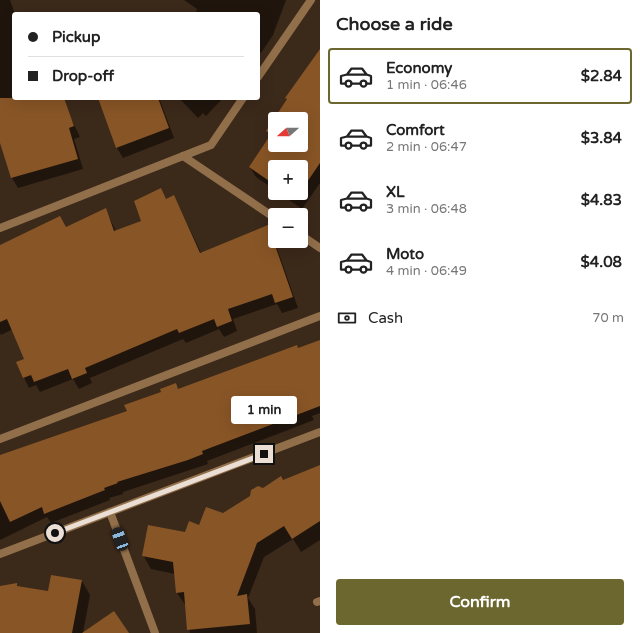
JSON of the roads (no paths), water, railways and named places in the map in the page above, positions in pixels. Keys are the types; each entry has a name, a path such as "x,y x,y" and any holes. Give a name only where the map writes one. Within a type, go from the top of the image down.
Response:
{"street":[{"path":"260,74 311,0"},
{"path":"0,228 211,145 242,100"},
{"path":"183,156 268,213"},
{"path":"308,240 320,248"},
{"path":"0,438 320,316"},
{"path":"0,554 320,432"},
{"path":"110,512 155,633"}]}
